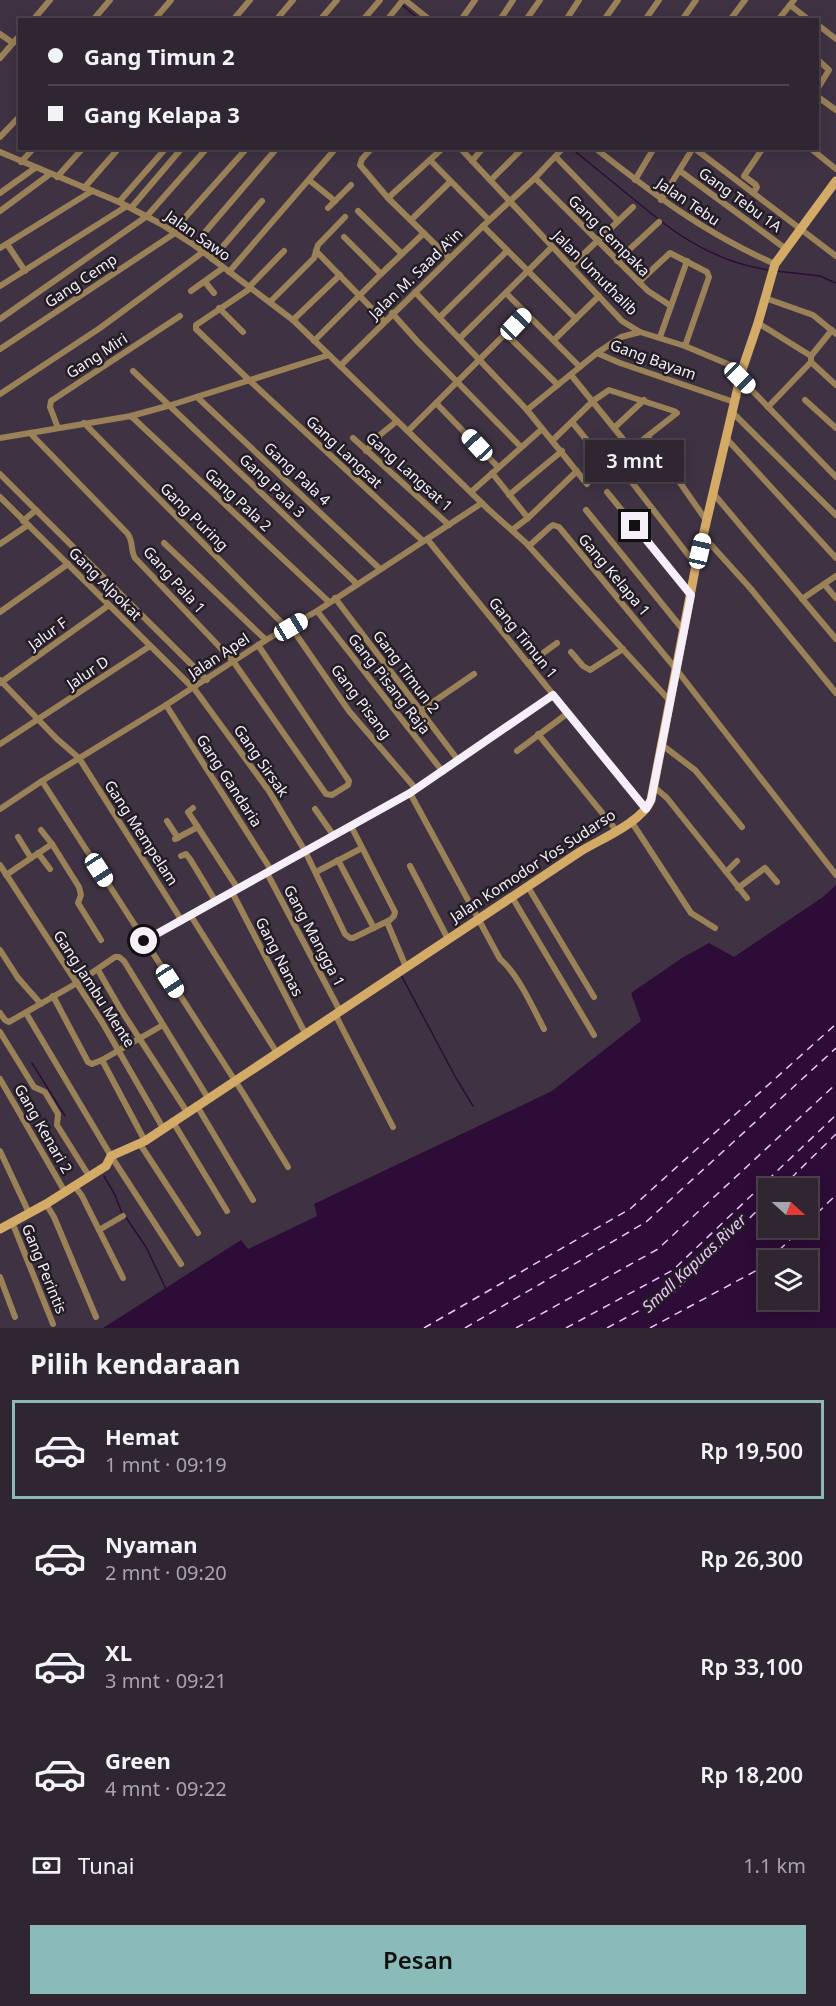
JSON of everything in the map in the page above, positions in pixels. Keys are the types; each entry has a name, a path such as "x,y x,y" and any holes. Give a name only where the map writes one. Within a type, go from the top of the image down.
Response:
{"street":[{"path":"35,18 50,0"},
{"path":"95,18 110,0"},
{"path":"156,18 171,0"},
{"path":"234,18 250,0"},
{"path":"278,18 293,0"},
{"path":"322,18 337,0"},
{"path":"365,18 380,0"},
{"path":"462,18 475,0"},
{"path":"501,18 513,0"},
{"path":"527,18 540,0"},
{"path":"567,18 579,0"},
{"path":"605,18 618,0"},
{"path":"646,18 659,0"},
{"path":"683,18 696,0"},
{"path":"732,18 745,0"},
{"path":"389,18 404,1 427,18"},
{"path":"780,18 792,3 807,18"},
{"path":"819,27 836,39"},
{"path":"0,34 15,44 0,58"},
{"path":"819,61 830,70 819,86"},
{"path":"819,98 836,110"},
{"path":"0,136 18,118"},
{"path":"21,162 32,150"},
{"path":"57,177 81,150"},
{"path":"84,188 117,150"},
{"path":"119,202 164,150"},
{"path":"0,286 129,207 180,150"},
{"path":"0,319 147,216 205,150"},
{"name":"Gang Cemp","path":"0,349 174,232 245,150"},
{"path":"194,245 275,150"},
{"path":"191,291 226,270 334,150"},
{"path":"370,150 360,165 388,198 449,258"},
{"path":"388,198 441,150"},
{"name":"Jalan Umuthalib","path":"462,150 622,321 640,332 685,346 741,374"},
{"path":"472,161 481,150"},
{"path":"491,180 521,150"},
{"name":"Jalan M. Saad A'in","path":"340,366 561,150"},
{"name":"Jalan Tebu","path":"597,150 661,200 738,248 774,265"},
{"path":"634,180 653,150"},
{"path":"661,200 692,150"},
{"path":"696,150 836,256"},
{"path":"753,193 756,185 744,176 762,150"},
{"path":"812,150 836,169"},
{"name":"Jalan Sawo","path":"0,152 147,216 194,245 293,320 528,546 670,701"},
{"path":"556,157 618,221"},
{"path":"430,160 489,220"},
{"path":"0,193 35,168"},
{"name":"Gang Tebu 1A","path":"680,171 786,249"},
{"path":"0,211 50,174"},
{"name":"Gang Cempaka","path":"535,178 639,282 653,295 671,306"},
{"path":"309,180 335,201"},
{"path":"646,809 651,800 712,492 741,374 770,277 774,265 836,181"},
{"path":"411,220 450,182"},
{"path":"328,208 351,185"},
{"path":"0,248 92,191"},
{"path":"212,259 262,201"},
{"path":"571,266 633,207"},
{"path":"358,211 402,254"},
{"path":"270,302 314,258 320,242 345,217"},
{"path":"617,261 659,222"},
{"path":"483,226 576,319"},
{"path":"314,341 424,233"},
{"path":"344,237 381,274"},
{"path":"7,244 25,271"},
{"path":"460,338 552,247"},
{"path":"243,332 219,309 250,288 284,251"},
{"path":"316,251 384,321"},
{"path":"440,317 507,251"},
{"path":"0,394 99,327 203,252"},
{"path":"639,282 669,253 707,272 709,277 685,346"},
{"path":"660,337 687,261"},
{"path":"293,320 340,275"},
{"path":"205,282 214,293"},
{"path":"415,292 527,410 587,484"},
{"path":"506,293 580,367"},
{"path":"554,340 599,296"},
{"path":"765,298 813,315 834,332 768,407"},
{"name":"Gang Langsat","path":"219,309 195,325 196,328 249,380 425,540"},
{"path":"408,431 526,313"},
{"path":"392,314 521,447"},
{"name":"Gang Miri","path":"58,428 50,407 51,401 180,316"},
{"path":"621,337 622,321"},
{"path":"758,323 811,359 836,385"},
{"path":"527,410 597,353 621,337 640,332"},
{"path":"506,334 558,385"},
{"name":"Gang Bayam","path":"597,353 733,407"},
{"path":"0,438 131,416 329,355"},
{"name":"Gang Pala 3","path":"133,371 357,584"},
{"path":"741,374 768,407 836,477"},
{"path":"571,375 631,449"},
{"path":"553,440 593,401 609,390 644,400 678,414 631,449 612,467 606,465 572,422"},
{"name":"Gang Pala 4","path":"197,397 380,568"},
{"path":"614,428 644,400"},
{"path":"805,400 836,428"},
{"path":"436,402 498,467"},
{"path":"733,407 836,515"},
{"name":"Gang Pala 2","path":"131,416 332,600"},
{"path":"366,450 397,421"},
{"name":"Gang Puring","path":"84,423 289,627"},
{"path":"471,492 542,429"},
{"name":"Gang Pala 1","path":"30,433 127,533 132,540 135,558 233,661 326,794 332,795 348,785 349,780 258,645"},
{"path":"648,437 706,520"},
{"path":"725,437 836,558"},
{"name":"Gang Langsat 1","path":"353,438 449,525"},
{"path":"509,495 562,451"},
{"path":"617,463 696,566"},
{"path":"512,530 528,518 577,471"},
{"path":"492,473 528,518"},
{"path":"0,474 207,680"},
{"path":"607,492 691,595"},
{"path":"712,492 836,639"},
{"name":"Gang Alpokat","path":"0,497 193,687"},
{"name":"Jalan Apel","path":"0,809 207,680 266,640 317,611 380,568 449,525 485,506"},
{"path":"0,544 26,523 36,510"},
{"path":"586,510 684,631"},
{"name":"Gang Kelapa 1","path":"528,546 550,527 554,525 559,527 676,669"},
{"path":"704,537 752,589 836,693"},
{"name":"Gang Timun 1","path":"425,540 646,809"},
{"path":"164,543 266,640"},
{"path":"0,612 68,564"},
{"path":"802,599 836,576"},
{"path":"824,584 836,598"},
{"name":"Gang Timun 2","path":"332,600 458,760"},
{"name":"Jalur F","path":"1,682 109,605"},
{"name":"Gang Pisang Raja","path":"317,611 443,772"},
{"name":"Gang Pisang","path":"289,627 349,711 413,791 478,920 500,959 507,964 520,985 544,1029"},
{"path":"528,664 557,643"},
{"name":"Jalur D","path":"0,744 150,646"},
{"path":"571,652 582,666 590,670 623,649"},
{"path":"676,669 836,875"},
{"path":"420,711 474,674"},
{"name":"Gang Mempelam","path":"1,682 79,758 182,921"},
{"name":"Gang Sirsak","path":"193,687 269,791 305,851 345,934 353,938 374,928"},
{"path":"144,941 413,791 553,695"},
{"name":"Gang Gandaria","path":"166,705 269,871"},
{"path":"517,751 568,713"},
{"path":"538,734 616,830"},
{"path":"662,745 694,770 742,827"},
{"path":"42,781 235,1080 288,1167"},
{"path":"653,786 667,798 747,898"},
{"name":"Gang Nanas","path":"193,808 188,812 235,891 305,1033"},
{"path":"315,808 334,836"},
{"name":"Jalan Komodor Yos Sudarso","path":"111,1156 142,1142 164,1128 646,809"},
{"path":"167,821 176,839 198,827"},
{"path":"631,821 691,913 715,928"},
{"path":"338,860 374,928 394,916 395,912 351,826"},
{"path":"42,830 79,887 81,895 78,903 102,940"},
{"path":"18,837 31,858"},
{"path":"6,875 52,844"},
{"path":"316,872 362,848"},
{"path":"38,853 50,869"},
{"path":"181,856 186,854 190,859 216,902"},
{"path":"726,872 737,861"},
{"name":"Gang Jambu Mente","path":"0,865 78,983 164,1128"},
{"path":"410,866 448,939"},
{"path":"738,888 765,868 777,882"},
{"name":"Gang Mangga 1","path":"269,871 393,1127"},
{"path":"528,887 594,997"},
{"path":"512,897 594,1035"},
{"path":"191,916 277,1053"},
{"path":"387,922 406,967"},
{"path":"0,950 18,978 41,1004"},
{"path":"0,1013 4,1020 9,1022 119,957 124,961 208,1098"},
{"path":"98,970 187,1112"},
{"path":"53,996 88,1062 92,1064 119,1052 163,1025"},
{"path":"26,1013 111,1156 181,1264"},
{"path":"0,1032 34,1087 45,1092 58,1114 57,1125 92,1175"},
{"path":"102,1060 142,1142 198,1233"},
{"name":"Gang Kenari 2","path":"0,1079 65,1192"},
{"path":"197,1106 253,1200"},
{"path":"173,1122 227,1211"},
{"path":"0,1151 29,1213"},
{"path":"0,1229 46,1204 106,1166 111,1156"},
{"path":"74,1185 123,1278"},
{"path":"46,1204 54,1217 96,1317"},
{"path":"99,1230 123,1216"},
{"name":"Gang Perintis","path":"12,1222 54,1324"},
{"path":"0,1277 15,1317"}],"water":[{"name":"Small Kapuas River","path":"836,885 836,1328 103,1328 241,1240 248,1249 317,1216 314,1204 552,1091 641,1021 631,993 682,958 709,943 734,957 823,897"}],"waterway":[{"path":"401,4 418,18"},
{"path":"573,150 658,219"},
{"path":"662,222 686,239 725,259 768,270"},
{"path":"776,271 820,276 836,283"},
{"path":"401,975 473,1106"},
{"path":"32,1063 65,1116"},
{"path":"104,1176 122,1213"},
{"path":"125,1216 146,1247 166,1289"}],"ferry route":[{"path":"424,1328 630,1209 836,1024"},
{"path":"465,1328 646,1222 836,1048"},
{"path":"516,1328 658,1249 836,1084"},
{"path":"566,1328 673,1270 836,1115"},
{"path":"791,1178 836,1134"},
{"path":"818,1212 836,1195"},
{"path":"607,1328 675,1291 758,1210"},
{"path":"779,1250 792,1238"},
{"path":"650,1328 758,1270"}],"route":[{"path":"144,941 410,793 553,695 646,809 651,800 691,595 635,526"}]}
